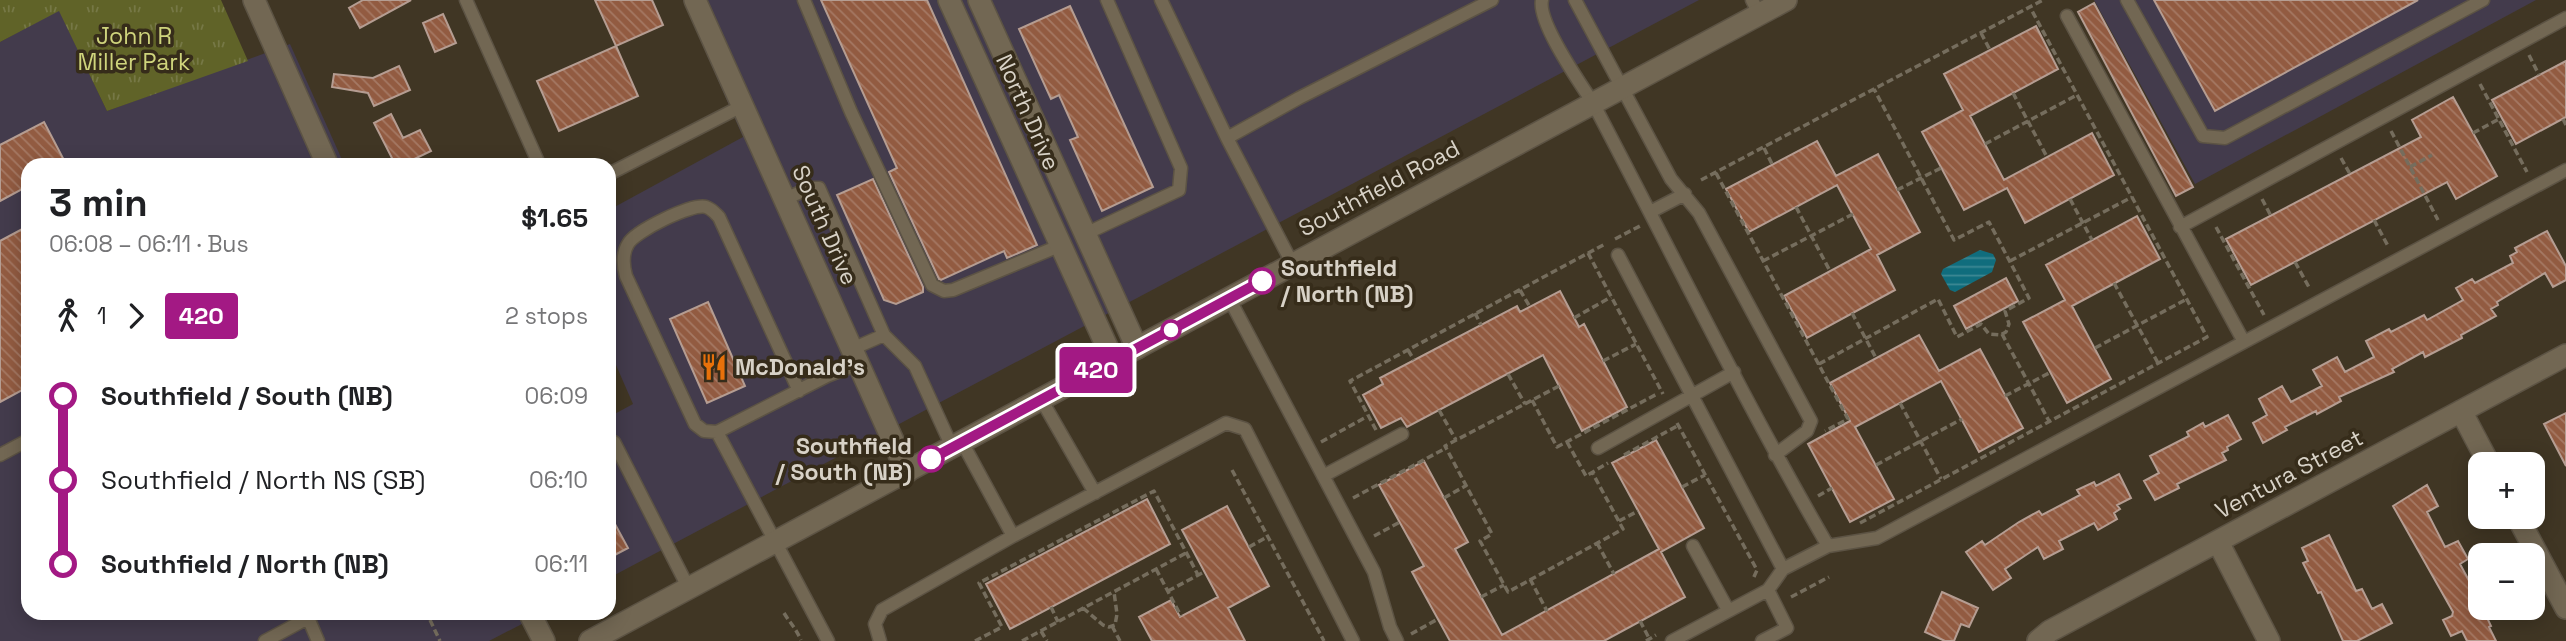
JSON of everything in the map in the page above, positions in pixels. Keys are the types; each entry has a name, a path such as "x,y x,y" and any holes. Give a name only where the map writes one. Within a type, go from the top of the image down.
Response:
{"street":[{"path":"254,0 324,158"},
{"name":"South Drive","path":"695,0 906,472"},
{"name":"North Drive","path":"948,0 1059,246 1114,360"},
{"name":"North Drive","path":"979,0 1137,348"},
{"name":"Southfield Road","path":"590,641 1623,88 1756,7 1786,0"},
{"path":"1059,246 1085,234"},
{"name":"Ventura Street","path":"2038,641 2050,631 2566,355"},
{"path":"2461,411 2483,452"},
{"path":"2524,529 2566,608"},
{"path":"2218,542 2269,641"},
{"path":"532,620 544,641"}],"lane":[{"path":"466,0 536,158"},
{"path":"804,0 851,112 932,285 944,291 953,290 1059,246"},
{"path":"1085,234 1179,190 1181,168 1107,0"},
{"path":"1161,0 1227,138 1292,263"},
{"path":"1227,138 1299,98 1492,0"},
{"path":"1542,0 1540,4 1544,19 1566,62 1593,103 1775,455 1828,546"},
{"path":"1574,0 1671,179 1699,213 1811,421 1807,431 1775,455"},
{"path":"2127,0 2203,136 2225,138 2483,0"},
{"path":"2067,16 2244,342"},
{"path":"2180,227 2566,18"},
{"path":"616,170 742,106"},
{"path":"1672,641 1725,604 1768,590 1783,569 1828,546 1877,538 2566,170"},
{"path":"784,199 811,188 819,188 884,335 915,366 957,444 1013,537"},
{"path":"1650,212 1685,194"},
{"path":"799,391 719,217 712,210 705,206 692,206 636,234 628,243 624,256 626,276 695,424 704,431 717,432 799,391 884,335"},
{"path":"1618,255 1783,569"},
{"path":"1229,298 1374,572 1390,627 1397,641"},
{"path":"1598,448 1734,373"},
{"path":"1041,399 1096,493"},
{"path":"880,641 875,624 882,610 1226,423 1245,429 1353,641"},
{"path":"717,432 827,641"},
{"path":"1323,476 1402,434"},
{"path":"0,455 21,444"},
{"path":"616,446 688,587"},
{"path":"1693,545 1725,604"},
{"path":"1762,641 1787,628 1768,590"},
{"path":"265,641 299,620"},
{"path":"309,620 318,641"}],"path":[{"path":"1702,180 2043,0"},
{"path":"1857,524 2207,337 2030,7"},
{"path":"1981,33 1990,50"},
{"path":"2527,52 2539,75"},
{"path":"2477,79 2528,174"},
{"path":"1874,89 1954,240 1989,222 2029,298 2005,311 2009,324 2002,334"},
{"path":"2013,93 2047,157"},
{"path":"1985,144 2077,95"},
{"path":"2473,133 2499,119"},
{"path":"2563,119 2566,125"},
{"path":"2388,126 2439,222"},
{"path":"1763,147 1772,164"},
{"path":"2338,153 2350,174"},
{"path":"2410,167 2432,155"},
{"path":"1897,190 1941,167"},
{"path":"1716,173 1848,419 1819,435"},
{"path":"2260,195 2271,216"},
{"path":"2010,262 2132,197"},
{"path":"2070,199 2092,240"},
{"path":"1796,207 1830,271"},
{"path":"1763,261 1853,214"},
{"path":"2213,220 2264,315"},
{"path":"2374,220 2389,248"},
{"path":"1383,444 1350,381 1642,225"},
{"path":"1587,253 1757,570 1747,586 1725,604"},
{"path":"2295,262 2311,290"},
{"path":"2114,283 2158,363"},
{"path":"1520,289 1530,307"},
{"path":"1574,317 1611,297"},
{"path":"1819,364 1938,299 1957,337 1981,324 1989,334 2002,334"},
{"path":"2095,348 2187,299"},
{"path":"1475,313 1481,325"},
{"path":"1852,313 1876,358"},
{"path":"2002,334 2049,421"},
{"path":"1603,361 1636,344"},
{"path":"1408,350 1414,360"},
{"path":"2005,396 2050,372"},
{"path":"1508,374 1525,404"},
{"path":"1351,499 1559,386"},
{"path":"1532,400 1557,447 1662,391"},
{"path":"1900,403 1941,479"},
{"path":"1439,410 1456,440"},
{"path":"1876,465 1962,419"},
{"path":"1446,448 1492,534 1480,541 1508,592 1623,529 1592,472"},
{"path":"1232,470 1324,641"},
{"path":"1682,487 1706,474"},
{"path":"1444,498 1466,485"},
{"path":"1823,505 1818,496 1832,488"},
{"path":"975,641 1002,627 979,583 1154,491 1198,575"},
{"path":"1619,521 1638,511"},
{"path":"1372,537 1400,522"},
{"path":"1249,547 1268,537"},
{"path":"1597,543 1614,574"},
{"path":"1022,641 1186,553"},
{"path":"1156,569 1181,616"},
{"path":"1168,591 1204,572"},
{"path":"1785,603 1787,599 1829,577"},
{"path":"1530,579 1547,611"},
{"path":"1481,597 1504,585"},
{"path":"1112,626 1115,625 1117,614 1114,592"},
{"path":"1051,607 1058,622"},
{"path":"1083,608 1103,625 1112,626"},
{"path":"784,613 794,624 801,640"},
{"path":"1411,634 1438,619"},
{"path":"430,621 440,641"},
{"path":"1640,621 1648,640 1661,633"},
{"path":"1112,626 1120,641"},
{"path":"1041,631 1047,641"}],"shaded area":[{"path":"683,0 1699,0 616,574 616,413 633,404 616,365 616,206 743,137"},
{"path":"2094,0 2536,0 2195,184"},
{"path":"59,10 107,111 290,44 341,158 21,158 21,620 530,620 489,641 0,641 0,42"}],"green space":[{"name":"John R Miller Park","path":"0,0 221,0 248,61 107,111 59,11 0,42"}],"water":[{"path":"1980,250 1993,254 1996,260 1992,272 1955,292 1950,290 1941,274 1943,269"}],"building":[{"path":"363,0 411,0 360,28 349,8"},
{"path":"595,0 652,0 663,25 616,46"},
{"path":"821,0 927,0 1037,245 1007,258 1004,251 939,279 889,172 897,168"},
{"path":"2154,0 2418,0 2215,111"},
{"path":"2094,3 2193,187 2176,196 2078,12"},
{"path":"1070,6 1153,187 1102,211 1070,140 1078,137 1059,95 1051,99 1019,29"},
{"path":"443,14 456,43 435,52 423,23"},
{"path":"2036,26 2058,69 1970,116 2004,180 2092,133 2114,175 2025,223 2007,188 1964,210 1922,132 1963,110 1944,74"},
{"path":"616,46 638,96 559,131 537,81"},
{"path":"2566,61 2566,117 2516,144 2492,100"},
{"path":"399,66 410,90 374,106 368,93 332,87 334,74 373,78"},
{"path":"2453,97 2497,176 2456,199 2447,182 2251,285 2226,239 2421,137 2412,120"},
{"path":"391,114 403,138 420,130 431,151 416,158 392,158 374,123"},
{"path":"44,122 63,158 21,158 21,190 0,201 0,145"},
{"path":"1817,141 1836,176 1878,154 1920,232 1877,255 1895,290 1807,338 1784,296 1871,249 1837,185 1749,232 1726,189"},
{"path":"873,179 923,287 923,292 896,304 884,300 837,195"},
{"path":"2137,216 2160,259 2072,306 2111,379 2067,403 2023,322 2065,300 2046,265"},
{"path":"21,230 21,391 0,402 0,241"},
{"path":"2547,231 2566,266 2566,280 2553,287 2545,273 2497,302 2498,305 2491,309 2496,316 2461,335 2462,338 2425,357 2423,352 2392,369 2394,372 2339,397 2341,401 2285,427 2287,430 2263,443 2253,423 2267,415 2259,399 2282,386 2291,402 2322,386 2313,370 2337,357 2345,372 2374,357 2366,341 2424,315 2427,320 2463,300 2456,288 2472,279 2475,283 2513,263 2510,256 2517,252 2515,248"},
{"path":"2006,278 2018,301 1966,329 1954,306"},
{"path":"1560,291 1579,327 1584,324 1627,407 1582,431 1543,355 1407,427 1401,418 1381,428 1363,395 1383,384 1380,378 1517,306 1520,312"},
{"name":"McDonald's","path":"708,302 745,386 707,403 670,319"},
{"path":"1919,335 1939,371 1980,349 2023,428 1979,452 1941,381 1855,427 1894,499 1850,522 1808,444 1850,421 1830,383"},
{"path":"2566,413 2566,466 2544,424"},
{"path":"2228,415 2241,439 2222,453 2226,460 2177,484 2179,488 2155,500 2144,481 2159,473 2150,456 2189,436 2187,432 2203,423 2205,427"},
{"path":"1656,440 1704,528 1661,552 1685,597 1604,641 1450,641 1412,572 1424,566 1379,485 1424,461 1468,542 1455,549 1502,635 1659,549 1612,463"},
{"path":"2119,474 2131,498 2117,505 2120,509 2114,513 2117,519 2098,530 2094,523 2059,541 2063,549 2044,559 2038,547 2005,569 2011,578 1993,590 1966,552 1982,541 1985,545 2039,511 2042,515 2080,495 2077,490 2094,482 2096,486"},
{"path":"2427,485 2438,506 2427,512 2445,547 2458,541 2468,559 2460,564 2468,579 2468,620 2488,620 2496,641 2467,641 2462,631 2451,636 2443,620 2452,616 2453,612 2393,506"},
{"path":"1147,499 1170,544 1010,629 986,584"},
{"path":"1227,506 1269,586 1228,608 1245,641 1152,641 1139,617 1171,600 1180,617 1218,597 1182,530"},
{"path":"616,526 628,548 616,554"},
{"path":"2329,535 2356,591 2362,589 2372,609 2382,604 2392,623 2357,641 2343,641 2321,592 2318,593 2303,563 2308,561 2302,548"},
{"path":"1942,592 1978,608 1969,627 1961,624 1954,641 1945,641 1925,632"}],"bus line":[{"name":"420","path":"931,459 1262,281"}],"place":[{"name":"Southfield / North (NB)","path":"1262,281"},
{"name":"McDonald's","path":"714,367"},
{"name":"Southfield / South (NB)","path":"931,459"}]}
